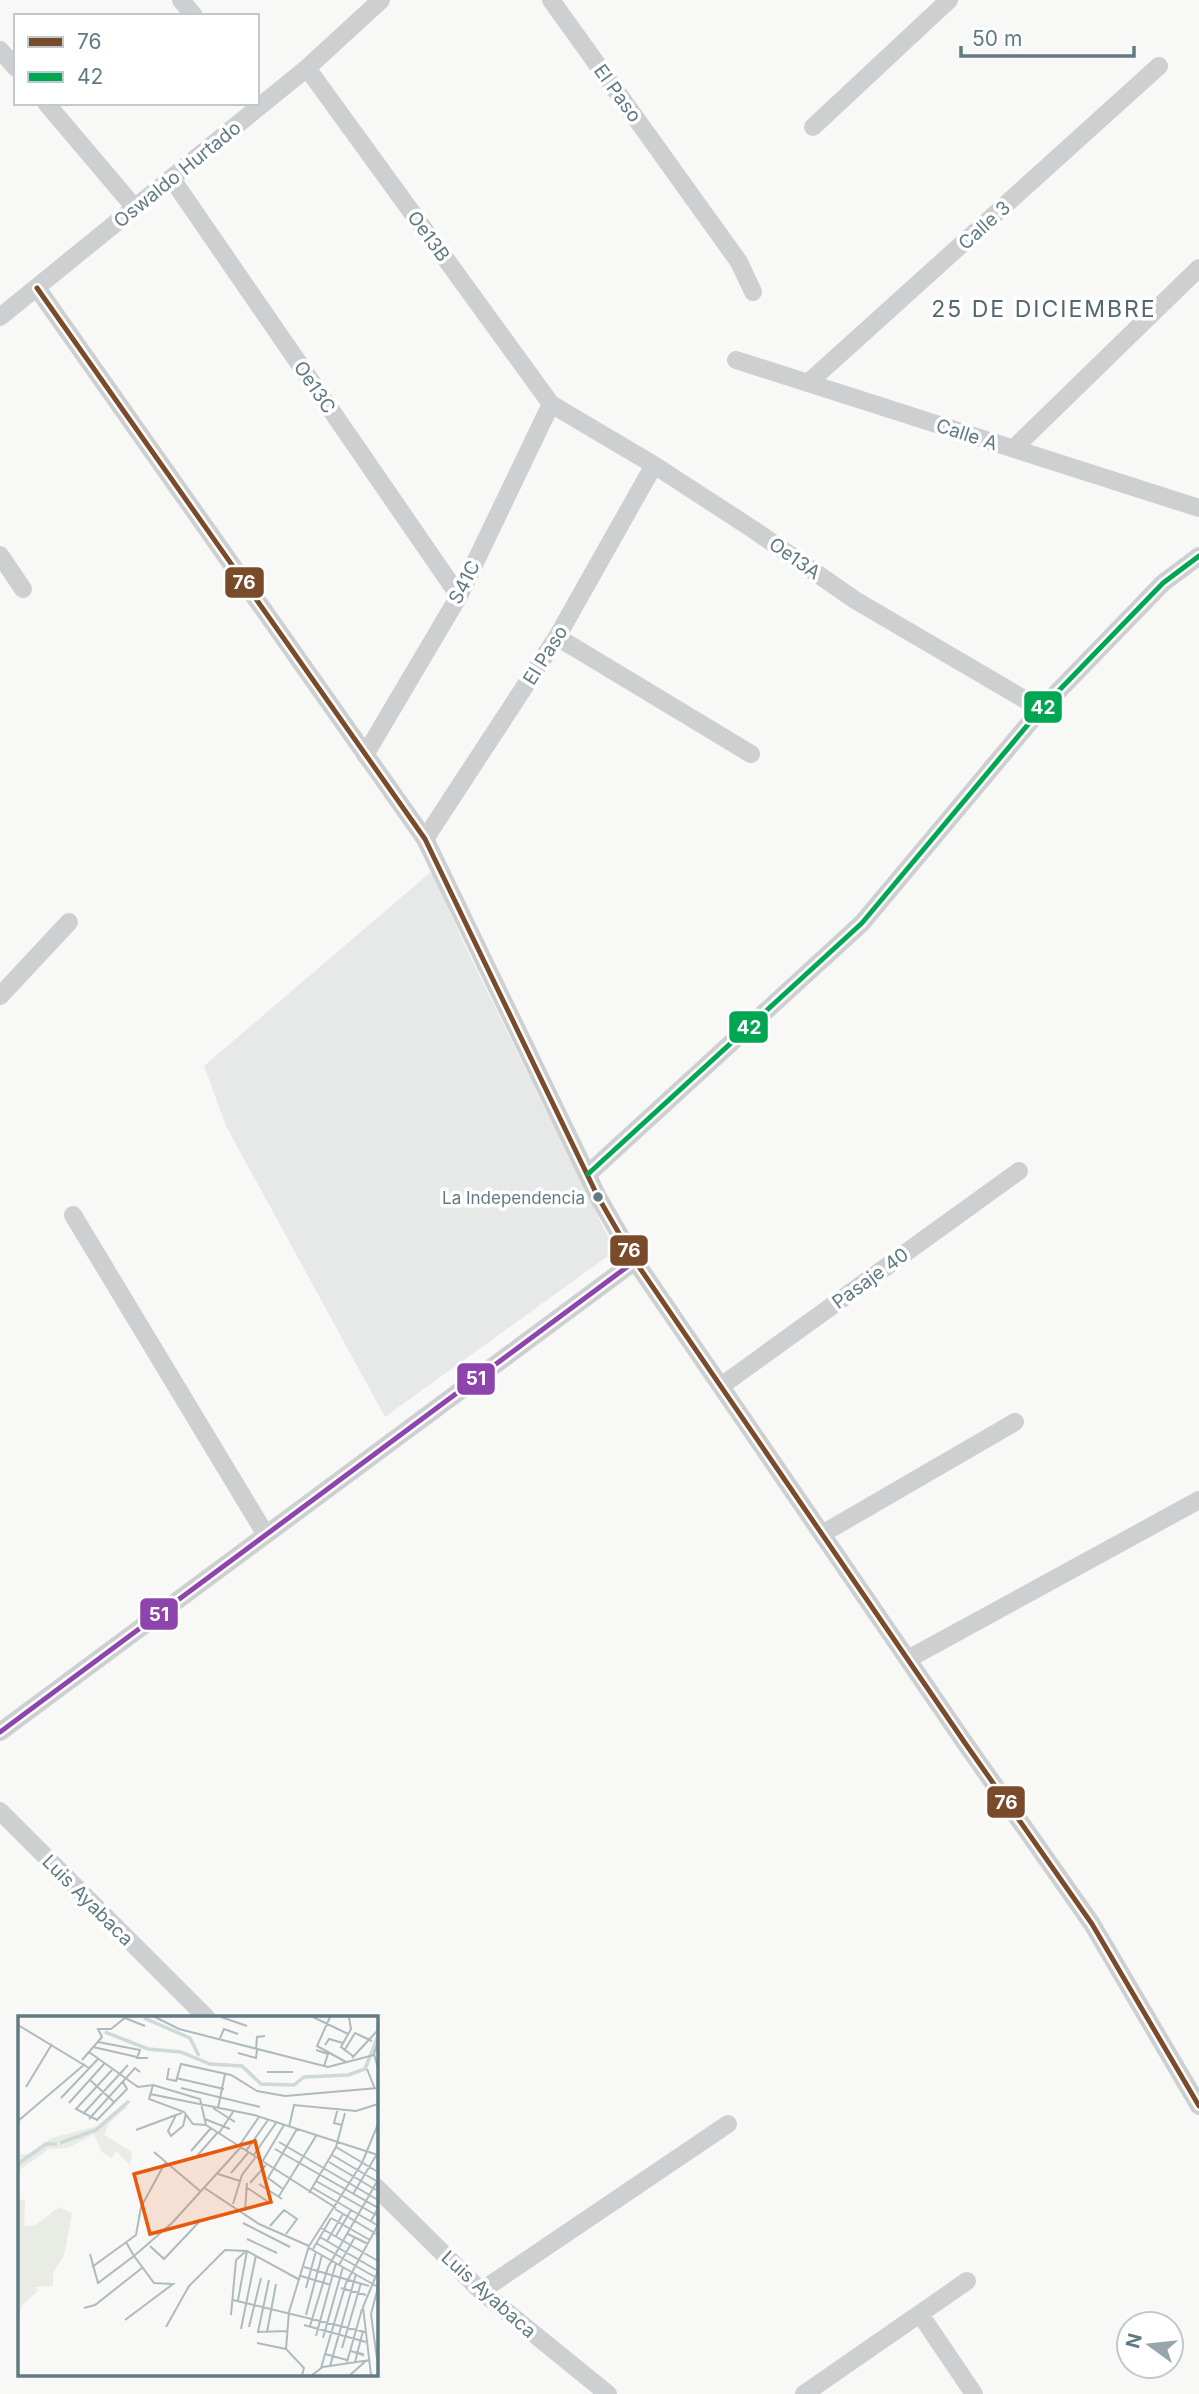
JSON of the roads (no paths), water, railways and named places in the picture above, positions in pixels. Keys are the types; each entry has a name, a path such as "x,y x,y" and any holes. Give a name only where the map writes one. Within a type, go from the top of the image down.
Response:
{"street":[{"path":"181,0 192,14"},
{"name":"Oswaldo Hurtado","path":"262,94 307,68 381,0"},
{"name":"El Paso","path":"551,0 739,262 753,292"},
{"path":"813,127 949,0"},
{"path":"0,50 14,66"},
{"name":"Calle 3","path":"808,383 1159,66"},
{"name":"Oe13B","path":"307,68 551,404"},
{"path":"48,105 135,208"},
{"name":"Oswaldo Hurtado","path":"1,313 37,288 172,179 250,105"},
{"name":"Oe13C","path":"172,179 458,596"},
{"path":"1013,449 1199,268"},
{"path":"37,288 425,839 588,1174 635,1261 1092,1924 1199,2106"},
{"name":"Calle A","path":"736,360 1013,449 1196,503"},
{"name":"Oe13A","path":"551,404 654,465 855,600 1041,709"},
{"name":"S41C","path":"365,755 458,596 551,404"},
{"name":"El Paso","path":"425,839 557,637 654,465"},
{"path":"0,555 23,589"},
{"path":"588,1174 862,923 1041,709 1163,583 1199,556"},
{"path":"557,637 751,754"},
{"path":"0,996 69,922"},
{"name":"Pasaje 40","path":"721,1386 1018,1171"},
{"path":"73,1215 266,1535"},
{"path":"0,1732 635,1261"},
{"path":"822,1534 1015,1422"},
{"path":"908,1659 1199,1500"},
{"name":"Luis Ayabaca","path":"0,1811 205,2016"},
{"path":"481,2291 728,2124"},
{"name":"Luis Ayabaca","path":"378,2189 481,2291 608,2394"},
{"path":"804,2394 967,2281"},
{"path":"919,2314 974,2394"}],"place":[{"name":"La Independencia","path":"598,1197"}],"district":[{"name":"25 DE DICIEMBRE","path":"1044,309"}]}
